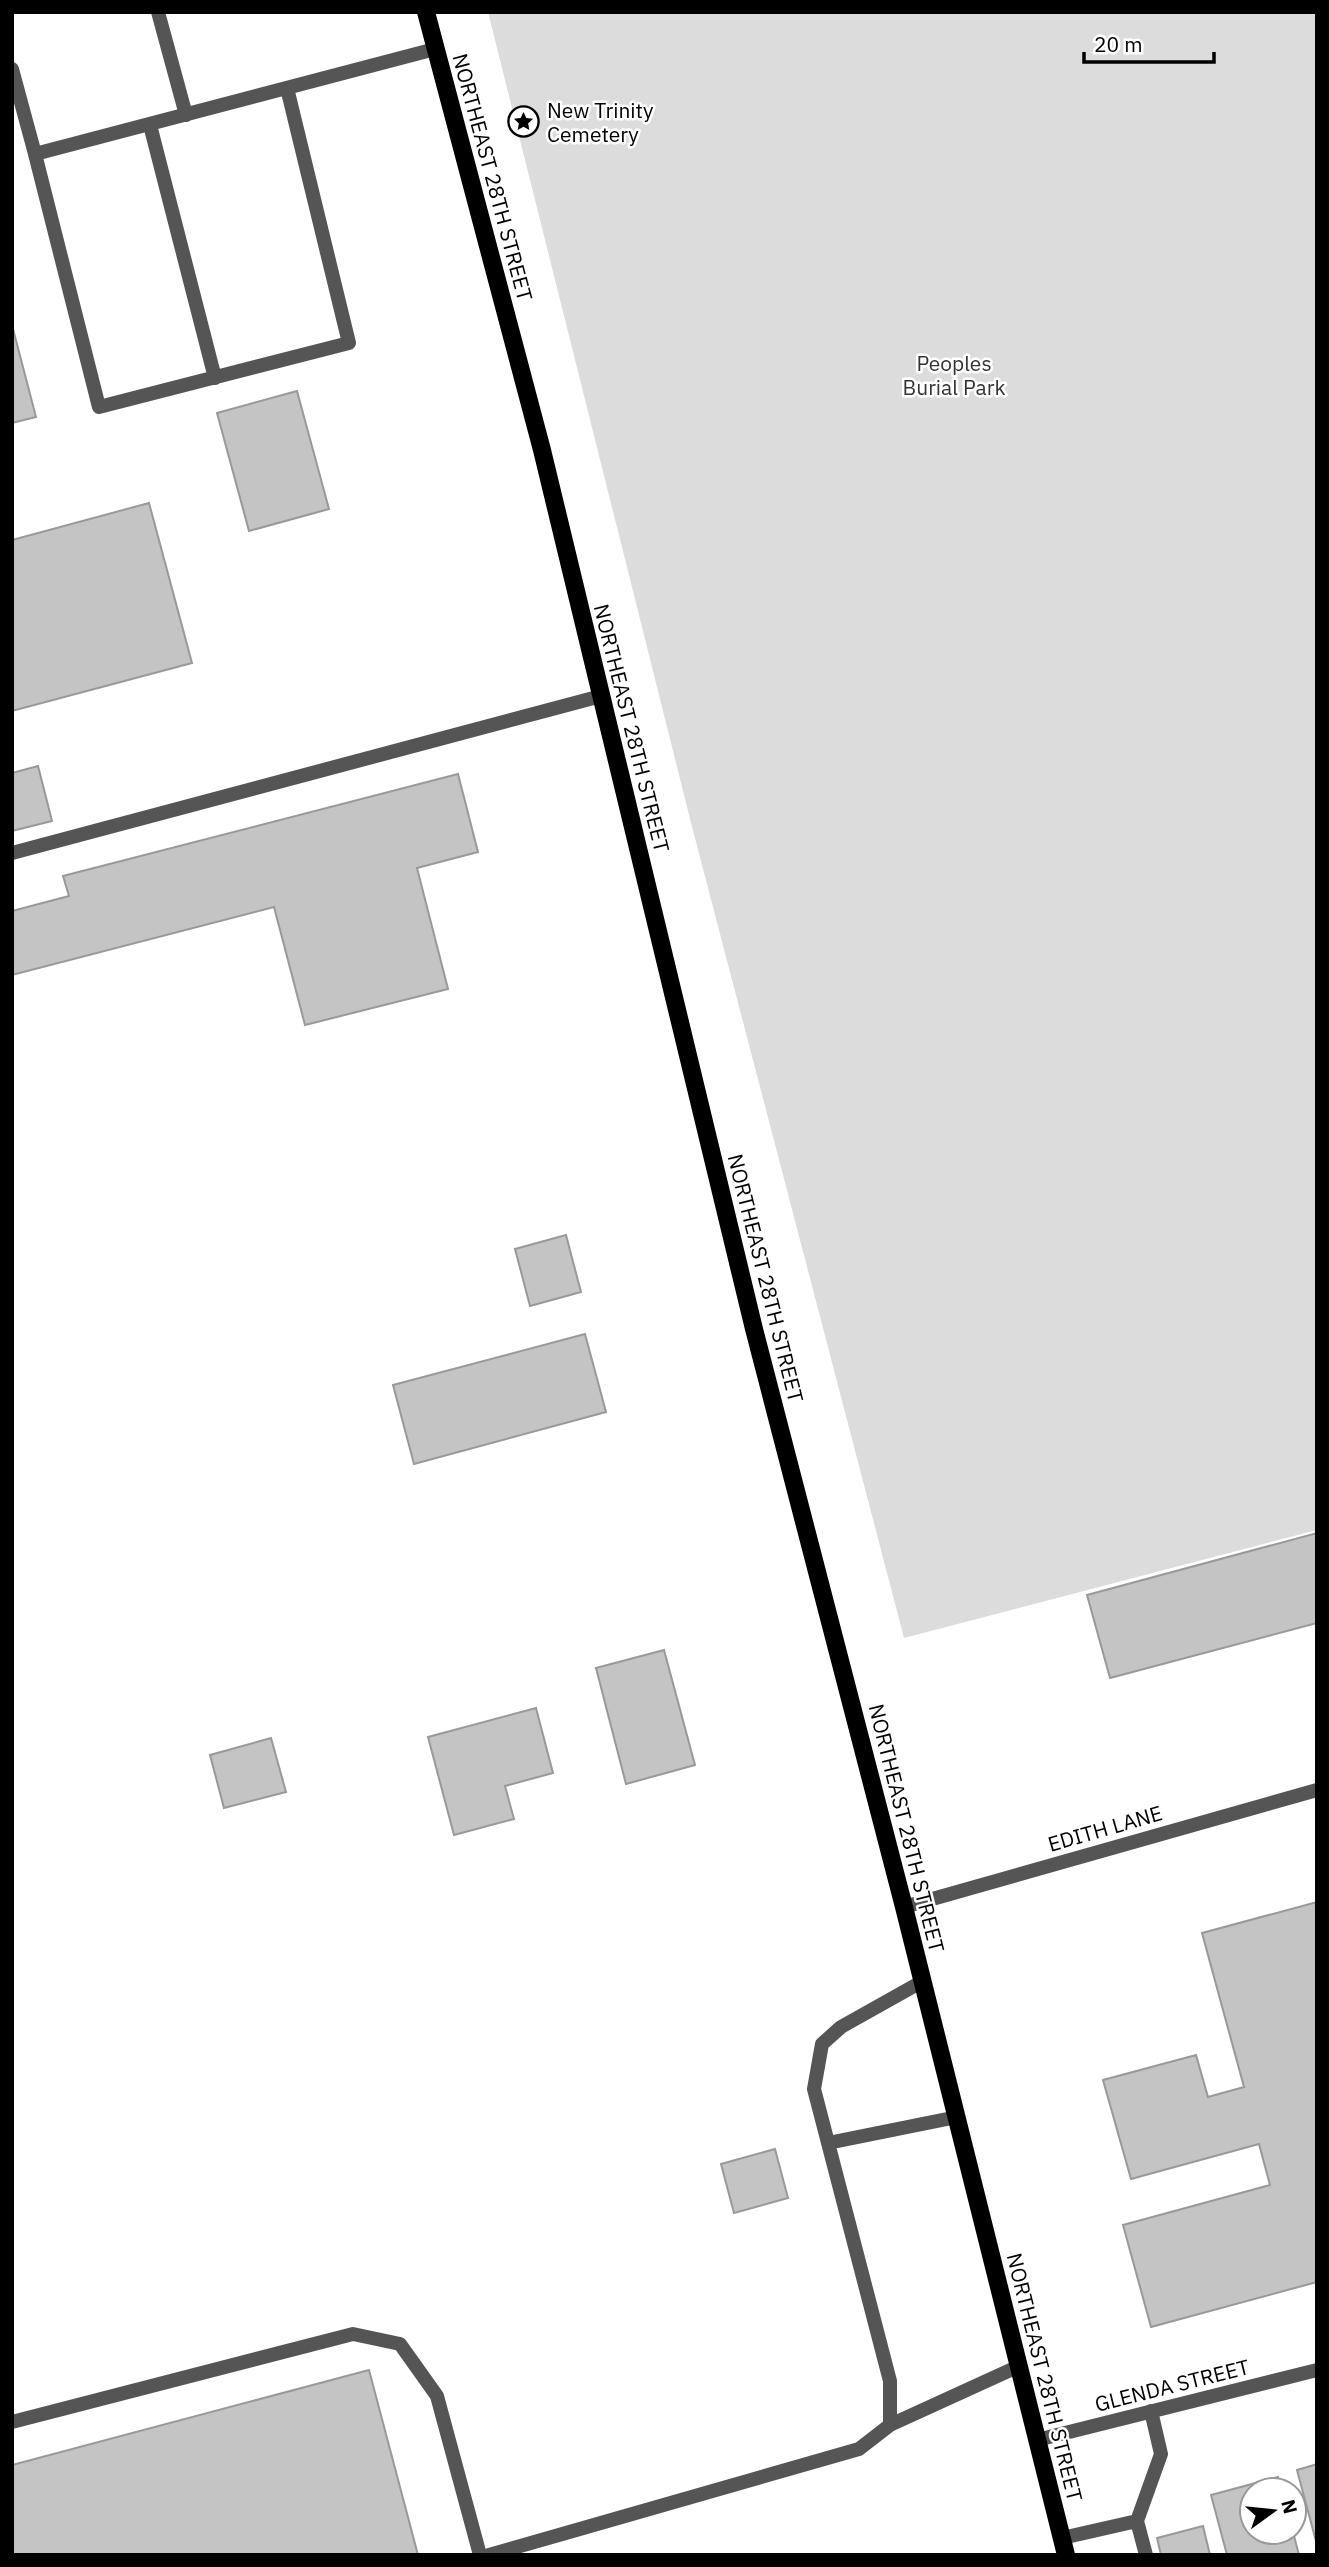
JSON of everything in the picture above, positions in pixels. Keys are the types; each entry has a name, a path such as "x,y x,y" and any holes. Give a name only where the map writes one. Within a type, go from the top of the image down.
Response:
{"main road":[{"name":"NORTHEAST 28TH STREET","path":"426,12 542,450 754,1329 923,1981 1064,2546"}],"street":[{"path":"158,12 186,115"},
{"path":"35,154 435,49"},
{"path":"12,69 99,407 349,343 287,88"},
{"path":"150,125 215,378"},
{"path":"12,853 601,696"},
{"name":"EDITH LANE","path":"904,1907 1317,1790"},
{"path":"890,2425 890,2381 814,2089 822,2044 841,2027 923,1981"},
{"path":"828,2143 957,2117"},
{"path":"12,2421 353,2334 400,2344 437,2396 480,2555"},
{"path":"489,2555 859,2449 890,2425 1019,2366"},
{"name":"GLENDA STREET","path":"1037,2440 1317,2370"},
{"path":"1146,2555 1137,2521 1161,2454 1151,2412"},
{"path":"1064,2546 1137,2521"}],"green space":[{"name":"Peoples Burial Park","path":"488,12 1317,12 1317,1530 904,1638 690,819"}],"building":[{"path":"12,325 36,417 12,423"},
{"path":"297,391 329,509 249,531 217,413"},
{"path":"149,503 192,663 12,711 12,540"},
{"path":"38,766 52,821 12,831 12,773"},
{"path":"458,774 478,852 417,868 448,989 305,1025 274,907 12,975 12,911 69,896 63,876"},
{"path":"566,1235 581,1292 530,1306 515,1249"},
{"path":"585,1334 606,1412 414,1464 393,1385"},
{"path":"1317,1533 1317,1623 1110,1678 1087,1595"},
{"path":"664,1650 695,1765 626,1784 596,1668"},
{"path":"536,1708 553,1773 505,1786 514,1819 454,1835 428,1737"},
{"path":"271,1738 286,1792 224,1808 210,1755"},
{"path":"1317,1902 1317,2282 1151,2327 1123,2225 1270,2185 1259,2144 1131,2179 1103,2080 1196,2055 1208,2097 1244,2087 1202,1933"},
{"path":"775,2149 788,2198 734,2213 721,2164"},
{"path":"369,2370 418,2555 12,2555 12,2465"},
{"path":"1317,2464 1317,2545 1308,2511 1308,2476 1299,2476 1297,2470"},
{"path":"1238,2488 1238,2546 1297,2546 1299,2555 1227,2555 1211,2495"},
{"path":"1203,2526 1210,2555 1161,2555 1157,2538"}],"place":[{"name":"New Trinity Cemetery","path":"524,122"}]}
